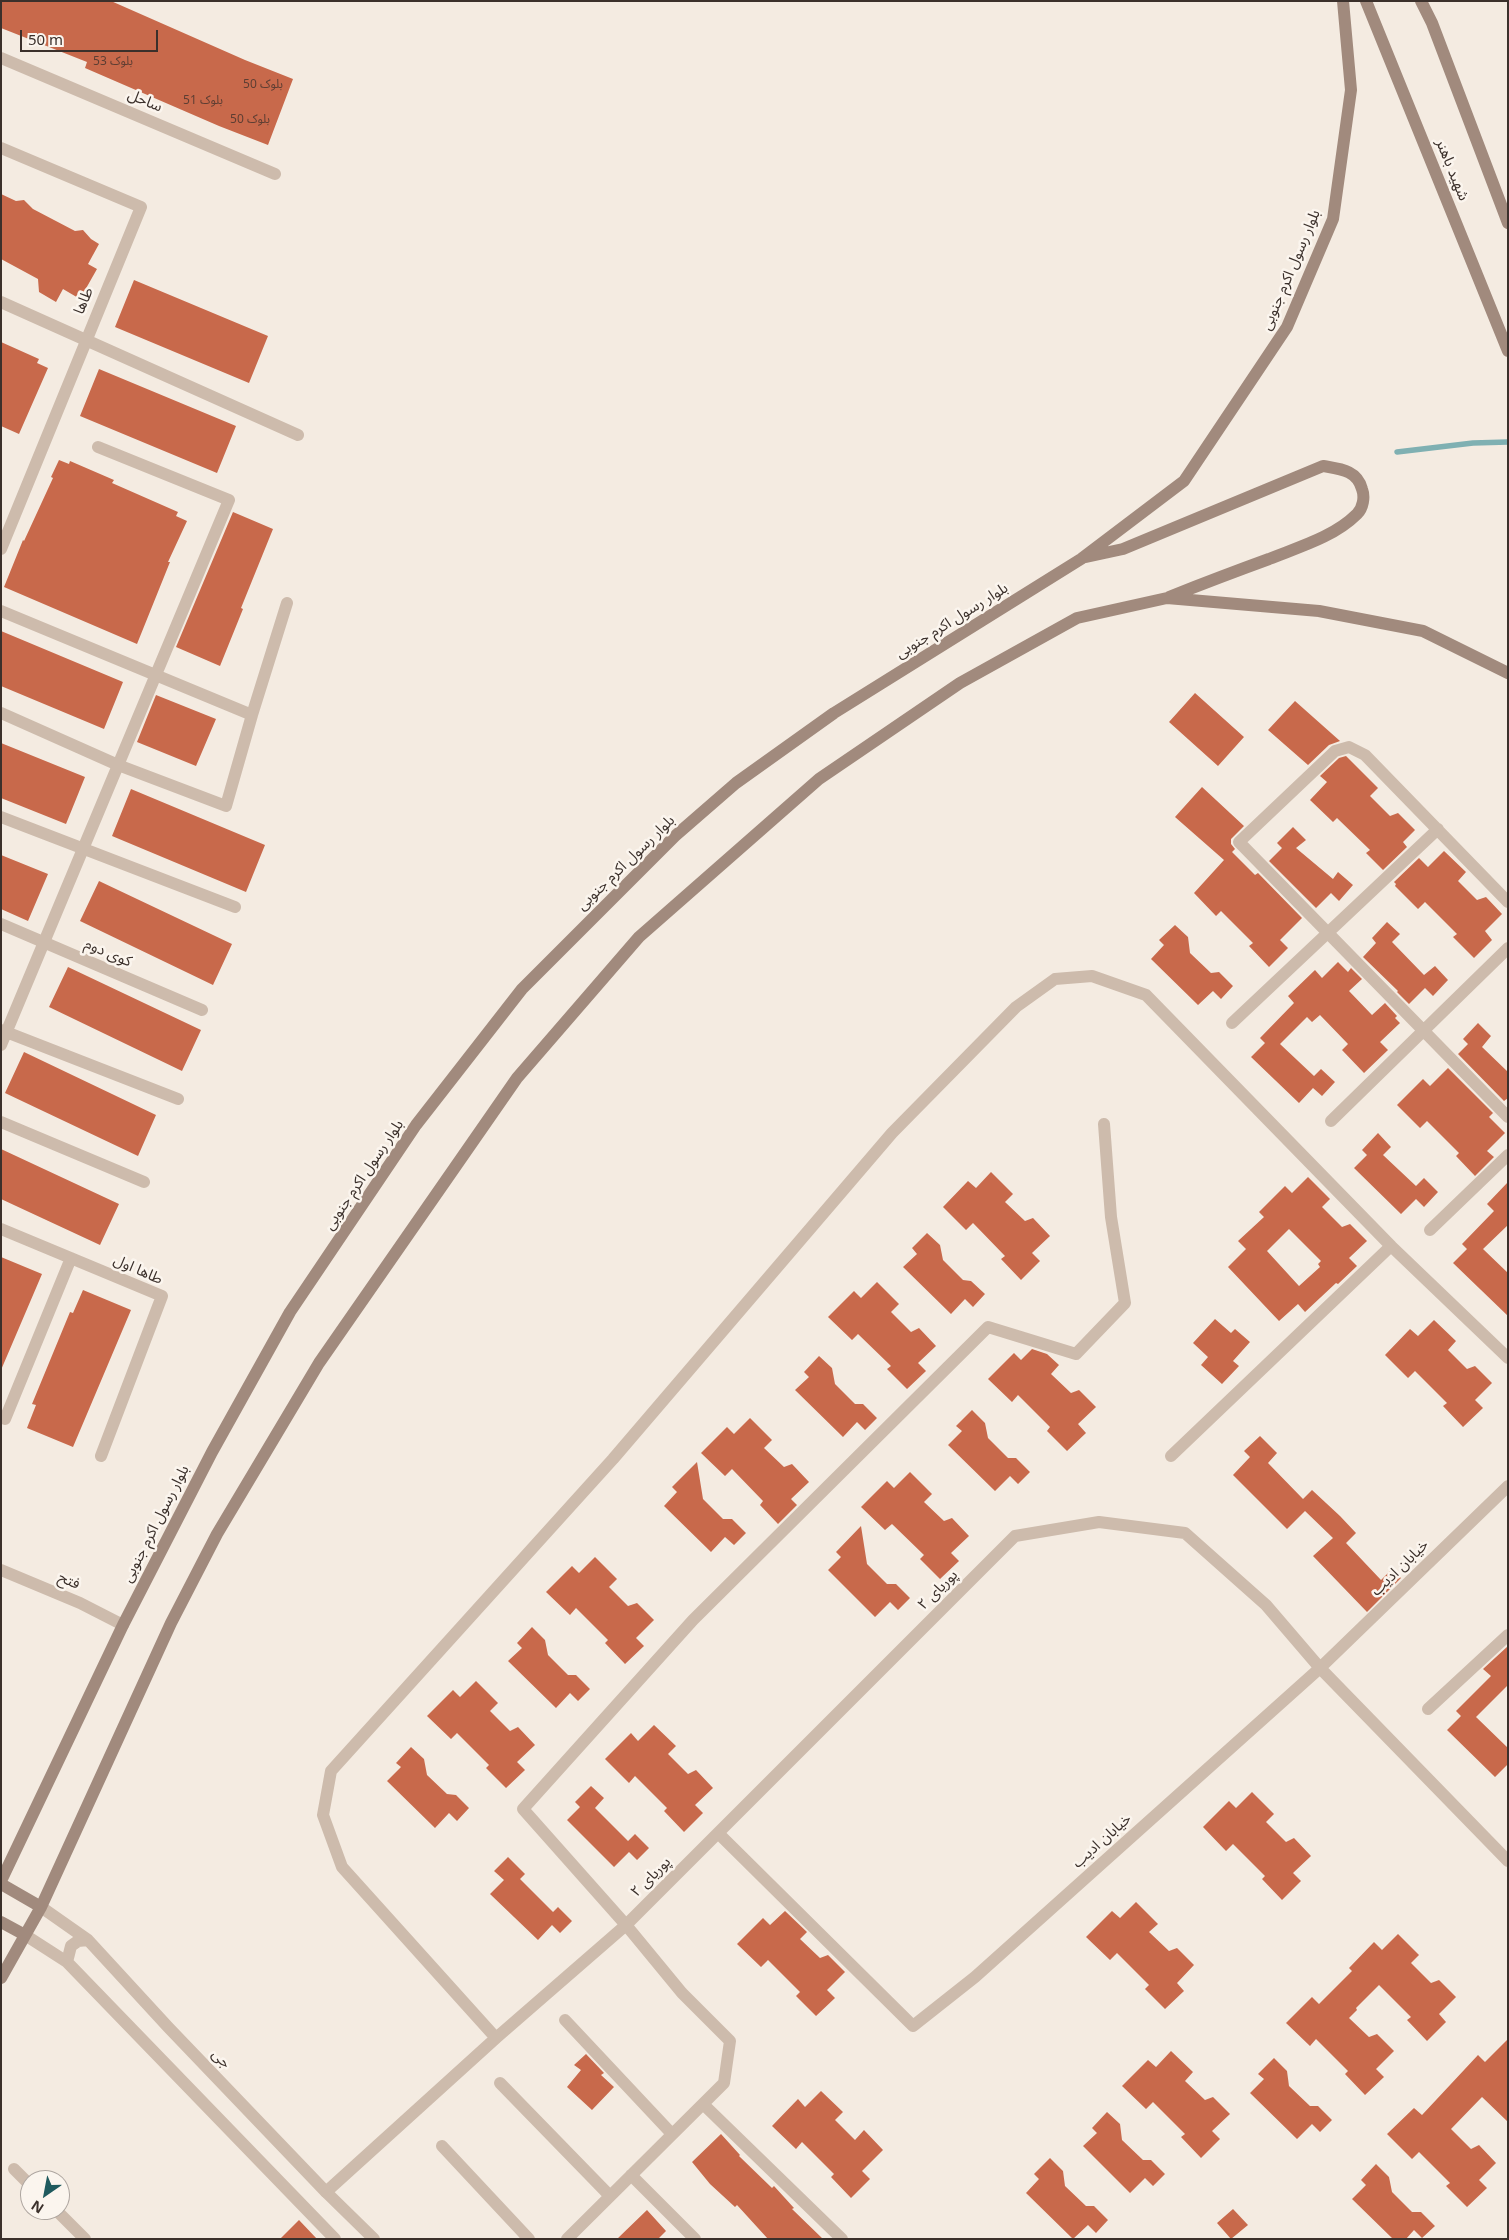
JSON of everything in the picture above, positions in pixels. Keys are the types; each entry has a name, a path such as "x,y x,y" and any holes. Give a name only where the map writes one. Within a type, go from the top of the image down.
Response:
{"main road":[{"name":"بلوار رسول اکرم جنوبی","path":"1,1882 123,1624 212,1452 290,1312 416,1126 522,989 675,836 736,783 834,713 1081,558 1184,481 1287,327 1333,219 1351,90 1342,1"},
{"name":"شهید باهنر","path":"1366,1 1508,351"},
{"path":"1421,1 1432,23 1508,223"},
{"path":"1,1978 41,1907 171,1623 218,1534 319,1363 517,1078 639,937 818,779 960,682 1077,618 1167,598 1313,541 1341,526 1358,513 1363,504 1363,490 1356,476 1346,470 1323,466 1123,548 1081,558"},
{"path":"1167,598 1319,611 1423,631 1508,672"},
{"path":"1,1882 41,1907"},
{"path":"1,1922 25,1935"}],"street":[{"name":"ساحل","path":"1,58 275,174"},
{"name":"طاها","path":"1,148 141,207 1,549"},
{"path":"1,302 298,435"},
{"path":"1,1045 4,1031 44,943 229,500 98,446"},
{"path":"1,713 118,764 226,806 287,603"},
{"path":"1,611 252,715"},
{"path":"1508,902 1365,755 1349,747 1335,751 1240,842 1423,1032 1508,1117"},
{"path":"1,817 235,907"},
{"path":"1232,1023 1438,829"},
{"name":"کوی دوم","path":"1,924 202,1010"},
{"path":"1331,1121 1508,948"},
{"path":"496,2038 342,1867 323,1816 331,1771 613,1459 892,1133 1016,1007 1055,979 1092,976 1146,994 1391,1246 1508,1358"},
{"path":"4,1031 178,1099"},
{"path":"1,1122 144,1182"},
{"path":"567,2239 724,2083 730,2042 682,1993 626,1925 523,1809 693,1620 988,1328 1076,1354 1125,1303 1111,1217 1104,1124"},
{"path":"1430,1230 1508,1155"},
{"name":"طاها اول","path":"1,1229 162,1296 101,1456"},
{"path":"1172,1456 1391,1246"},
{"path":"5,1419 71,1258"},
{"name":"خیابان ادیب","path":"718,1833 913,2026 975,1977 1320,1668 1508,1486"},
{"name":"پوریای ۲","path":"326,2192 496,2038 626,1925 1016,1536 1099,1522 1185,1533 1266,1605 1320,1668 1508,1861"},
{"name":"فتح","path":"1,1570 80,1603 123,1624"},
{"path":"1428,1709 1508,1635"},
{"name":"جی","path":"41,1907 88,1940 168,2027 326,2192 374,2239"},
{"path":"25,1935 67,1962 335,2239"},
{"path":"67,1962 71,1946 78,1941 88,1940"},
{"path":"565,2020 672,2134"},
{"path":"500,2083 610,2196"},
{"path":"703,2104 842,2239"},
{"path":"442,2146 528,2239"},
{"path":"14,2169 20,2175"},
{"path":"631,2175 695,2239"},
{"path":"66,2220 85,2239"}],"building":[{"path":"1,1 111,1 293,79 268,145 85,68 87,62 1,28"},
{"path":"1,194 16,201 24,200 33,209 75,231 83,230 91,239 99,244 88,264 97,269 80,299 63,289 56,302 39,292 38,279 1,259"},
{"path":"134,280 268,336 249,383 115,327"},
{"path":"1,342 39,359 37,363 48,368 19,434 1,426"},
{"path":"99,369 236,426 217,473 80,416"},
{"path":"59,460 69,464 70,461 114,480 112,483 178,512 176,516 187,521 168,562 170,562 137,644 4,587 23,540 53,478 51,477"},
{"path":"233,512 273,529 220,666 176,647"},
{"path":"1,631 123,682 104,729 1,686"},
{"path":"1195,693 1244,737 1218,766 1169,722"},
{"path":"156,695 216,719 196,766 137,742"},
{"path":"1295,701 1340,741 1329,745 1308,765 1268,730"},
{"path":"1,743 85,777 66,824 1,798"},
{"path":"1346,756 1378,788 1370,796 1390,816 1398,813 1415,830 1403,842 1407,847 1383,870 1366,853 1370,850 1337,818 1333,822 1310,800 1327,782 1320,776 1339,758"},
{"path":"1202,787 1244,826 1231,839 1231,844 1235,849 1232,852 1255,875 1258,873 1302,918 1280,940 1288,948 1269,967 1249,946 1253,943 1221,911 1216,916 1194,893 1224,860 1175,817"},
{"path":"131,789 265,845 246,892 112,836"},
{"path":"1293,827 1306,840 1296,848 1333,879 1338,872 1353,885 1339,901 1331,893 1316,908 1269,861 1282,848 1277,843"},
{"path":"1444,851 1466,872 1458,881 1477,900 1486,897 1502,914 1485,931 1492,940 1474,958 1453,937 1457,934 1425,902 1418,909 1395,886 1394,882 1419,858 1428,867"},
{"path":"1,855 48,874 28,921 1,909"},
{"path":"99,881 232,944 213,985 80,921"},
{"path":"1387,922 1400,934 1392,942 1424,975 1435,966 1448,980 1433,996 1425,988 1409,1004 1363,957 1376,943 1372,938"},
{"path":"1175,925 1188,937 1190,953 1211,973 1219,972 1233,986 1221,999 1213,991 1198,1005 1151,959 1164,945 1159,940"},
{"path":"1338,962 1348,972 1351,968 1362,979 1349,991 1372,1015 1385,1003 1397,1016 1395,1018 1400,1023 1380,1042 1388,1050 1364,1073 1342,1050 1348,1044 1320,1015 1312,1022 1307,1017 1280,1044 1314,1076 1321,1069 1335,1082 1322,1096 1313,1088 1299,1103 1251,1057 1265,1043 1260,1038 1294,1003 1288,996 1315,970 1322,978"},
{"path":"68,967 201,1030 182,1071 49,1007"},
{"path":"1478,1023 1491,1036 1482,1047 1508,1072 1508,1098 1504,1101 1458,1054 1468,1044 1463,1039"},
{"path":"24,1052 156,1115 138,1156 5,1093"},
{"path":"1448,1068 1493,1113 1489,1117 1505,1133 1487,1151 1494,1157 1475,1176 1456,1156 1459,1153 1427,1121 1420,1128 1397,1105 1423,1079 1430,1086"},
{"path":"1378,1133 1391,1147 1383,1155 1416,1186 1424,1178 1438,1192 1424,1207 1416,1199 1401,1214 1354,1168 1367,1155 1362,1150"},
{"path":"1,1149 119,1204 100,1245 1,1199"},
{"path":"991,1172 1013,1194 1005,1202 1025,1221 1033,1218 1050,1236 1032,1253 1040,1261 1021,1280 1001,1259 1005,1256 973,1223 966,1230 943,1207 968,1181 976,1188"},
{"path":"1308,1177 1330,1199 1322,1207 1342,1227 1350,1224 1367,1241 1349,1258 1357,1266 1338,1284 1336,1283 1305,1312 1298,1304 1279,1321 1228,1267 1246,1249 1238,1241 1264,1217 1259,1212 1285,1186 1292,1193","holes":["1289,1229 1321,1261 1318,1264 1320,1267 1299,1286 1267,1251"]},
{"path":"1508,1182 1508,1225 1483,1249 1508,1273 1508,1316 1453,1263 1467,1249 1462,1244 1494,1211 1487,1204"},
{"path":"927,1233 940,1245 943,1260 963,1280 971,1281 985,1294 973,1307 965,1299 951,1314 903,1267 917,1254 912,1248"},
{"path":"1,1257 42,1274 1,1370"},
{"path":"877,1282 899,1304 891,1312 911,1332 919,1328 936,1346 918,1363 926,1371 907,1389 887,1369 891,1366 858,1334 852,1340 828,1317 854,1291 861,1298"},
{"path":"83,1290 131,1310 73,1447 27,1428 36,1405 32,1404 70,1312 73,1313"},
{"path":"1215,1319 1231,1333 1235,1329 1250,1342 1233,1361 1239,1366 1222,1384 1201,1365 1208,1357 1193,1343"},
{"path":"1434,1320 1456,1341 1448,1350 1467,1369 1475,1366 1492,1383 1475,1400 1483,1408 1463,1427 1443,1406 1447,1403 1415,1371 1408,1378 1385,1355 1410,1329 1418,1336"},
{"path":"1032,1349 1047,1354 1059,1365 1051,1374 1071,1393 1079,1390 1096,1407 1078,1424 1086,1433 1067,1451 1047,1431 1050,1427 1018,1395 1012,1402 988,1379 1014,1353 1021,1360"},
{"path":"819,1356 832,1368 835,1384 855,1404 863,1404 877,1418 865,1430 857,1422 843,1437 795,1390 809,1377 804,1372"},
{"path":"972,1410 985,1423 988,1438 1008,1458 1016,1458 1030,1472 1018,1484 1010,1476 995,1491 948,1445 962,1431 956,1426"},
{"path":"750,1418 772,1440 764,1448 784,1467 792,1464 809,1482 791,1499 797,1505 778,1524 760,1505 763,1501 732,1469 725,1476 701,1453 727,1427 734,1434"},
{"path":"1260,1436 1277,1453 1268,1463 1303,1499 1312,1490 1340,1516 1356,1533 1346,1543 1381,1580 1392,1569 1401,1578 1367,1612 1313,1556 1333,1538 1305,1511 1287,1529 1233,1475 1250,1457 1244,1451"},
{"path":"697,1462 703,1499 723,1519 732,1519 746,1533 734,1545 725,1537 711,1552 664,1506 677,1492 672,1487"},
{"path":"910,1472 932,1494 924,1502 944,1521 952,1518 969,1536 951,1553 959,1561 940,1579 920,1559 924,1555 892,1524 885,1530 861,1507 887,1481 894,1488"},
{"path":"861,1526 867,1564 887,1584 896,1584 910,1598 898,1610 890,1602 875,1617 828,1570 841,1557 836,1552"},
{"path":"595,1557 617,1579 609,1587 628,1606 637,1603 654,1620 636,1638 644,1646 625,1664 605,1643 608,1640 576,1608 570,1615 546,1592 572,1566 579,1573"},
{"path":"532,1627 545,1640 548,1655 568,1675 576,1675 590,1689 578,1701 570,1693 556,1708 508,1661 522,1648 517,1643"},
{"path":"1508,1646 1508,1685 1476,1717 1508,1748 1508,1764 1495,1777 1447,1730 1461,1716 1456,1711 1491,1676 1483,1669"},
{"path":"476,1681 498,1703 490,1711 510,1731 518,1727 535,1745 517,1762 525,1770 506,1788 486,1768 489,1765 457,1733 451,1739 427,1716 453,1690 460,1697"},
{"path":"654,1725 676,1746 668,1754 688,1774 696,1770 713,1788 695,1805 703,1813 684,1832 664,1811 667,1808 635,1776 629,1783 605,1759 631,1733 638,1741"},
{"path":"411,1747 424,1759 427,1775 447,1794 456,1795 469,1808 457,1821 449,1813 435,1828 387,1781 401,1767 396,1763"},
{"path":"591,1786 604,1798 595,1808 628,1841 635,1834 649,1848 637,1860 629,1852 614,1867 567,1820 580,1807 575,1802"},
{"path":"1252,1792 1274,1814 1266,1822 1286,1842 1294,1838 1311,1856 1293,1873 1301,1881 1282,1900 1262,1879 1265,1876 1233,1844 1226,1851 1203,1827 1229,1801 1236,1808"},
{"path":"508,1857 525,1874 520,1879 553,1912 558,1907 572,1921 560,1933 552,1925 538,1940 490,1894 504,1880 494,1871"},
{"path":"1136,1902 1158,1924 1149,1932 1169,1951 1177,1948 1194,1965 1177,1983 1184,1991 1165,2009 1145,1989 1149,1985 1117,1953 1110,1960 1086,1937 1112,1911 1120,1918"},
{"path":"785,1911 807,1932 800,1939 820,1958 828,1955 845,1972 827,1990 835,1998 816,2016 796,1996 800,1992 768,1960 761,1967 737,1944 763,1918 770,1925"},
{"path":"1398,1934 1419,1955 1411,1963 1431,1983 1439,1980 1456,1997 1439,2014 1446,2022 1427,2041 1407,2020 1411,2017 1379,1985 1356,2008 1357,2010 1349,2018 1369,2037 1377,2034 1394,2051 1376,2069 1384,2077 1365,2095 1345,2074 1348,2071 1316,2039 1310,2046 1286,2023 1312,1997 1319,2004 1352,1971 1349,1968 1374,1942 1382,1950"},
{"path":"1508,2039 1508,2122 1482,2097 1451,2129 1471,2149 1479,2145 1496,2163 1479,2180 1487,2188 1467,2207 1446,2186 1450,2183 1419,2152 1412,2159 1387,2134 1414,2108 1422,2115 1478,2055 1485,2062"},
{"path":"1171,2051 1193,2072 1185,2081 1205,2100 1213,2097 1230,2114 1212,2131 1220,2139 1201,2158 1181,2137 1185,2134 1153,2102 1146,2109 1122,2086 1148,2060 1156,2067"},
{"path":"586,2054 604,2073 601,2075 614,2087 592,2110 567,2087 581,2070 574,2065"},
{"path":"1274,2058 1287,2071 1289,2086 1310,2106 1318,2106 1332,2120 1320,2132 1312,2124 1297,2139 1250,2093 1264,2079 1258,2074"},
{"path":"821,2091 843,2112 835,2120 855,2140 864,2130 883,2150 862,2171 870,2179 851,2198 831,2177 834,2174 802,2142 796,2149 772,2126 798,2099 805,2107"},
{"path":"1107,2112 1120,2124 1122,2140 1143,2160 1151,2160 1165,2174 1153,2186 1145,2178 1130,2193 1083,2146 1097,2133 1092,2128"},
{"path":"721,2134 739,2156 772,2188 774,2186 794,2208 792,2209 823,2239 768,2239 737,2205 735,2207 710,2184 692,2162"},
{"path":"1050,2158 1063,2171 1065,2186 1086,2206 1094,2206 1108,2220 1096,2233 1088,2225 1073,2239 1026,2193 1039,2179 1034,2174"},
{"path":"1376,2164 1389,2177 1392,2192 1412,2212 1421,2212 1435,2226 1422,2238 1414,2230 1406,2239 1393,2239 1352,2199 1366,2185 1361,2180"},
{"path":"1233,2209 1248,2225 1231,2239 1217,2223"},
{"path":"647,2210 666,2231 658,2239 617,2239"},
{"path":"299,2220 317,2239 280,2239"}],"waterway":[{"path":"1397,452 1473,443 1508,442"}]}
